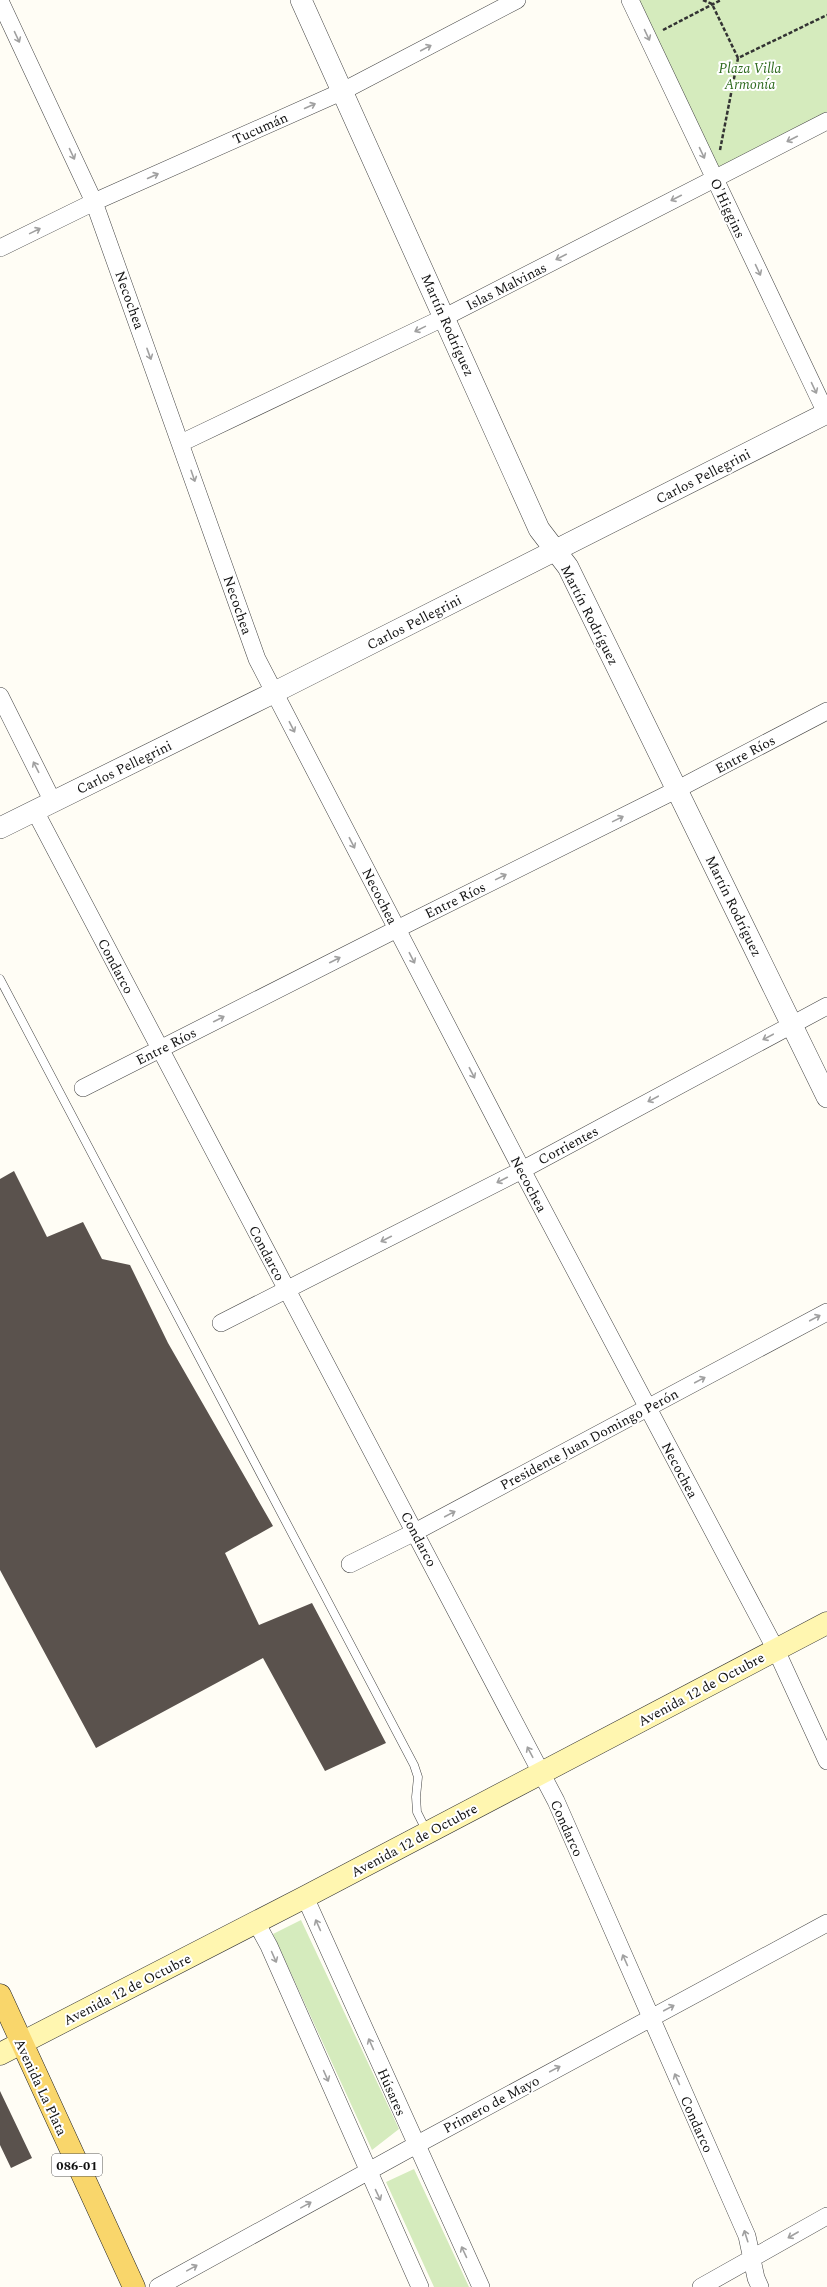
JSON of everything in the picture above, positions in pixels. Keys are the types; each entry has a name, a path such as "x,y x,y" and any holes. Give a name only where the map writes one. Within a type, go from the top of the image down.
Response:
{"main road":[{"name":"Avenida 12 de Octubre","path":"0,2054 428,1833 827,1623"},
{"name":"Avenida La Plata","path":"0,1995 21,2044 134,2287"}],"street":[{"name":"Martín Rodríguez","path":"301,0 341,92 445,317 539,529 568,568 827,1097"},
{"name":"Tucumán","path":"0,248 94,202 341,92 517,0"},
{"name":"O'Higgins","path":"630,0 827,414"},
{"name":"Necochea","path":"0,1 94,202 257,659 522,1170 776,1650 827,1761"},
{"name":"Islas Malvinas","path":"181,443 445,317 827,121"},
{"name":"Carlos Pellegrini","path":"0,828 827,414"},
{"name":"Condarco","path":"0,696 44,807 160,1050 416,1532 556,1801 747,2236 760,2287"},
{"name":"Entre Ríos","path":"84,1088 397,929 676,790 827,711"},
{"name":"Corrientes","path":"222,1323 286,1289 522,1170 827,1006"},
{"name":"Presidente Juan Domingo Perón","path":"350,1564 416,1532 827,1312"},
{"name":"Húsares","path":"305,1897 481,2287"},
{"path":"256,1922 269,1946 420,2287"},
{"name":"Primero de Mayo","path":"158,2287 416,2144 827,1924"},
{"path":"701,2287 827,2216"}],"lane":[{"path":"0,979 414,1765 418,1778 417,1812 428,1833"}],"path":[{"path":"703,0 712,4 738,58 714,179"},
{"path":"648,38 721,0"},
{"path":"738,58 827,16"}],"green space":[{"name":"Plaza Villa Armonía","path":"630,0 827,0 827,121 714,179"},
{"path":"301,1920 399,2129 372,2150 273,1934"},
{"path":"414,2169 469,2287 434,2287 386,2182"}],"building":[{"path":"14,1171 47,1237 83,1222 102,1259 130,1265 168,1343 273,1526 225,1553 259,1625 312,1603 386,1743 325,1771 263,1658 96,1748 0,1570 0,1179"},
{"path":"0,2091 32,2158 11,2168 0,2145"}]}
